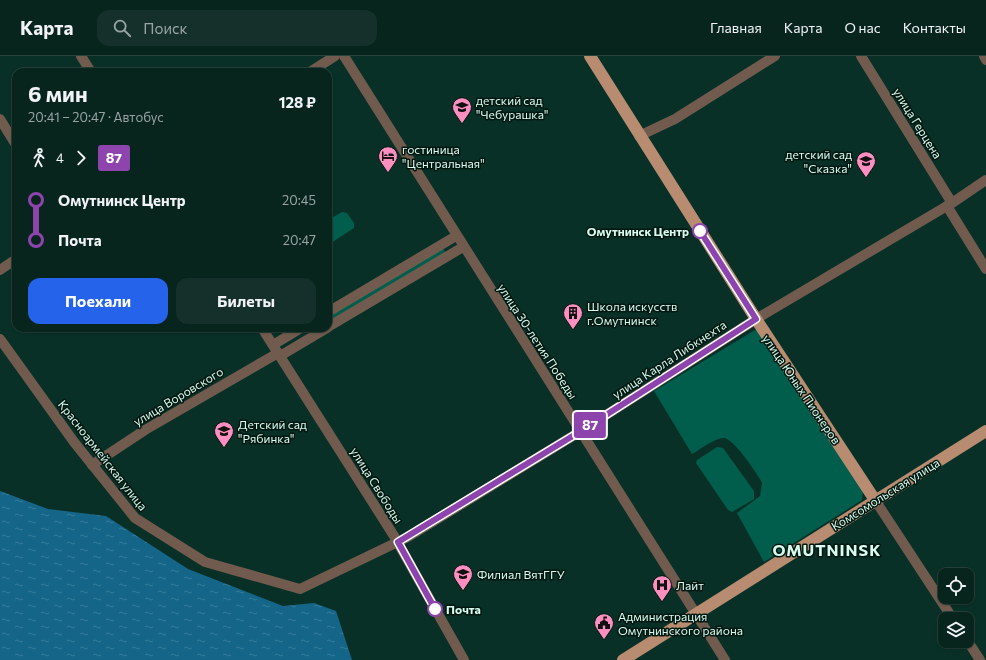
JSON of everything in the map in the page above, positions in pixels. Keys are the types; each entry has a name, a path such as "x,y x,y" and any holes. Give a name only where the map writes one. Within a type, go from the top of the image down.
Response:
{"main road":[{"name":"улица Юных Пионеров","path":"590,56 639,136 756,319 875,500"},
{"name":"Комсомольская улица","path":"623,660 875,500 986,432"}],"street":[{"path":"81,56 88,68"},
{"path":"316,68 336,56"},
{"name":"улица 30-летия Победы","path":"344,56 456,236 725,660"},
{"path":"639,136 675,119 775,56"},
{"name":"улица Герцена","path":"861,56 986,269"},
{"path":"984,56 986,60"},
{"path":"0,119 12,138"},
{"name":"улица Карла Либкнехта","path":"300,589 398,542 581,431 756,319 949,204 986,180"},
{"path":"332,310 456,236"},
{"path":"332,325 463,247"},
{"path":"0,270 12,262"},
{"name":"улица Свободы","path":"265,332 398,542 464,660"},
{"name":"улица Воровского","path":"92,464 151,426 277,351 297,332"},
{"path":"277,351 318,332"},
{"name":"Красноармейская улица","path":"0,339 74,442 134,518 211,564 300,589"},
{"name":"улица Юных Пионеров","path":"875,500 948,612"},
{"path":"972,648 980,660"}],"green space":[{"path":"342,212 347,213 354,223 354,228 332,242 332,218"},
{"path":"443,248 446,254 332,322 332,314"},
{"path":"755,330 758,331 863,491 862,500 764,562 737,513 760,496 762,483 760,479 738,448 727,439 723,438 715,440 692,454 654,391"},
{"path":"717,447 723,448 754,491 754,499 732,512 728,510 696,463 697,460"}],"water":[{"path":"0,491 48,509 106,516 188,569 283,606 314,603 336,611 352,660 0,660"}],"bus line":[{"name":"87","path":"435,609 398,542 581,431 756,319 700,231"}],"place":[{"name":"детский сад \"Чебурашка\"","path":"462,124"},
{"name":"гостиница \"Центральная\"","path":"388,173"},
{"name":"детский сад \"Сказка\"","path":"866,178"},
{"name":"Омутнинск Центр","path":"700,231"},
{"name":"Школа искусств г.Омутнинск","path":"573,330"},
{"name":"Детский сад \"Рябинка\"","path":"224,448"},
{"name":"Филиал ВятГГУ","path":"463,591"},
{"name":"Лайт","path":"662,602"},
{"name":"Почта","path":"435,609"},
{"name":"Администрация Омутнинского района","path":"604,640"}],"district":[{"name":"OMUTNINSK","path":"827,549"}]}
